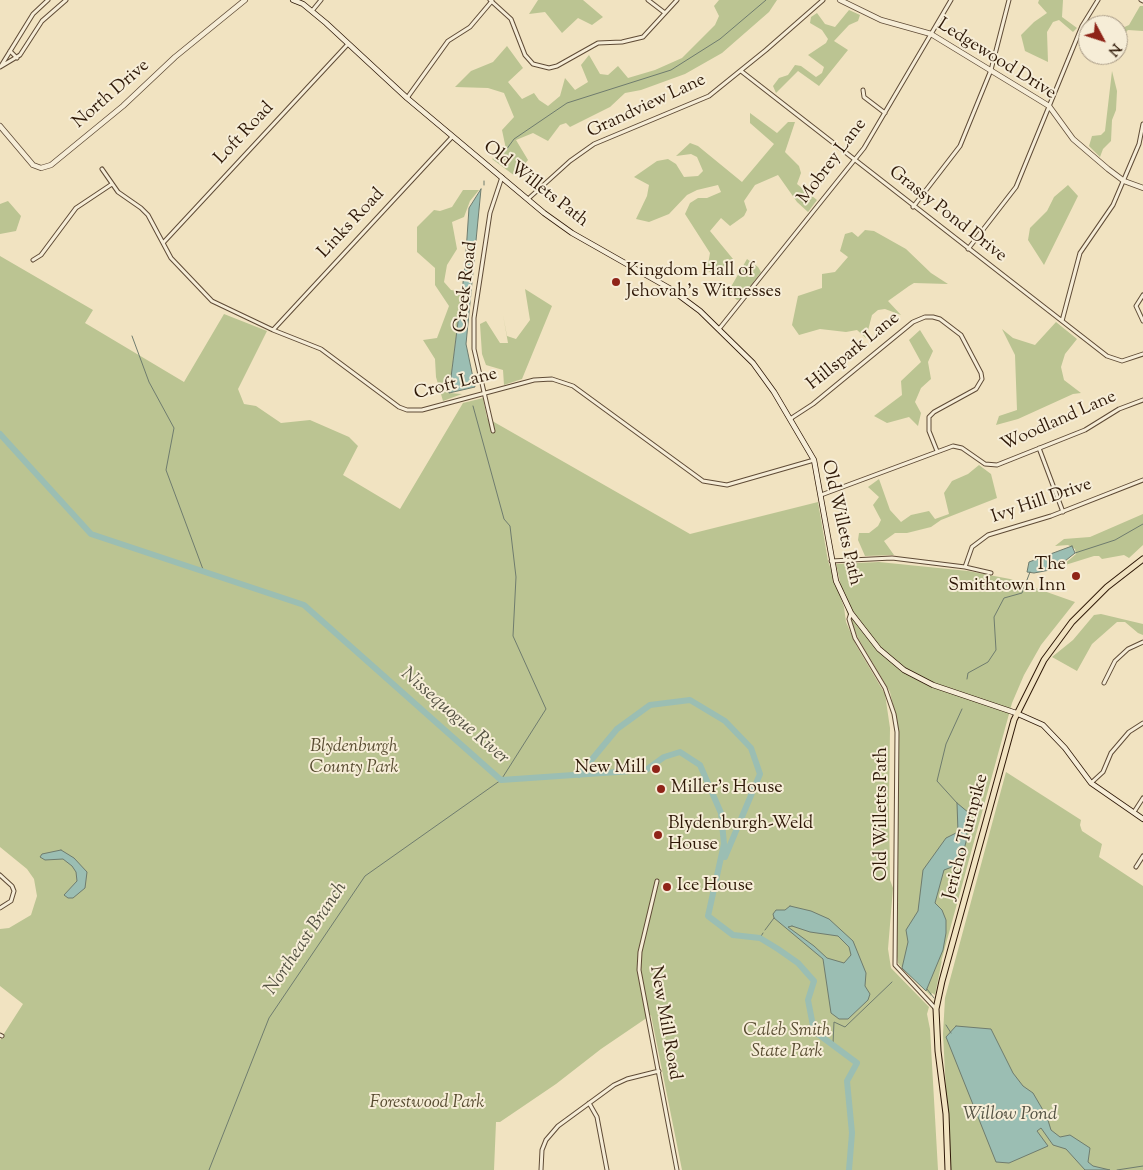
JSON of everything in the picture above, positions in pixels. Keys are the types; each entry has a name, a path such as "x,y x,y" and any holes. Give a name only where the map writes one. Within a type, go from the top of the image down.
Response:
{"main road":[{"name":"North Drive","path":"0,126 33,165 40,168 51,165 123,106 182,51 246,0"},
{"name":"Old Willets Path","path":"293,0 312,11 407,98 528,199 572,233 670,288 719,329 753,363 790,419 814,460 838,586 850,613 879,649 904,670 933,686 1016,713 1043,725 1054,735 1091,783 1143,819"},
{"name":"Ledgewood Drive","path":"840,0 881,20 931,34 991,70 1049,106 1074,139 1124,181 1143,188"},
{"name":"Jericho Turnpike","path":"948,1170 946,1114 937,1043 936,1009 942,981 1016,713 1044,660 1072,622 1107,587 1143,559"}],"street":[{"path":"0,67 34,14 48,0"},
{"path":"0,67 17,58 42,21 66,0"},
{"path":"312,11 321,0"},
{"path":"648,0 665,13"},
{"path":"407,98 448,41 470,27 491,1 507,13 525,55 533,64 549,68 565,62 598,43 622,42 643,37 677,0"},
{"name":"Grandview Lane","path":"528,199 570,162 594,144 709,96 823,0"},
{"name":"Mobrey Lane","path":"719,329 854,161 885,113 951,0"},
{"path":"913,207 960,146 991,70 1009,0"},
{"path":"968,249 1016,187 1082,26 1098,0"},
{"name":"Loft Road","path":"163,243 348,44"},
{"path":"10,50 17,58"},
{"name":"Grassy Pond Drive","path":"741,71 913,207 1113,360 1122,361 1143,354"},
{"path":"863,90 864,96 885,113"},
{"path":"1062,321 1080,253 1113,205 1139,144 1143,124"},
{"name":"Links Road","path":"273,330 452,137"},
{"name":"Croft Lane","path":"102,169 112,184 141,208 171,258 212,301 273,330 321,349 399,407 408,410 422,410 543,378 567,383 702,482 727,485 814,460"},
{"name":"Creek Road","path":"493,431 486,394 474,349 474,318 490,213 502,177"},
{"path":"33,260 41,255 76,208 112,184"},
{"path":"1143,295 1136,306 1143,322"},
{"name":"Hillspark Lane","path":"790,419 813,404 912,322 925,317 933,317 940,319 961,335 981,373 982,379 976,389 934,412 929,417 929,431 936,451"},
{"name":"Woodland Lane","path":"821,495 936,451 957,446 985,464 992,466 1085,430 1119,410 1143,400"},
{"path":"1039,448 1063,512"},
{"name":"Ivy Hill Drive","path":"965,567 972,547 988,535 1063,512 1143,480"},
{"path":"832,561 892,558 965,567 991,573"},
{"name":"Old Willetts Path","path":"850,613 849,619 855,638 884,688 894,714 897,732 895,965 936,1009"},
{"path":"1104,683 1115,661 1128,649 1143,642"},
{"path":"1091,783 1103,772 1111,753 1129,732 1143,723"},
{"path":"1133,813 1143,798"},
{"path":"1136,867 1143,856"},
{"path":"0,875 11,884 14,891 11,902 0,908"},
{"name":"New Mill Road","path":"656,881 640,952 639,970 677,1170"},
{"path":"541,1170 542,1150 551,1132 627,1079 659,1071"},
{"path":"589,1104 597,1116 607,1170"}],"green space":[{"path":"538,0 583,0 603,17 592,25 578,18 562,33 545,12 529,14"},
{"path":"719,0 777,0 769,12 722,53 685,74 641,90 625,93 610,107 570,127 566,123 560,125 548,141 533,133 516,140 528,160 515,176 492,159 506,149 502,130 514,117 504,93 488,88 455,87 471,71 493,62 507,46 523,68 508,82 522,99 534,93 539,100 548,106 560,96 565,78 575,90 588,82 581,65 589,55 600,74 608,75 618,66 628,78 655,70 682,58 715,25 719,16 714,6"},
{"path":"1039,0 1063,0 1062,17 1077,28 1073,32 1059,20 1053,22 1047,32 1048,62 1025,51 1021,35 1034,22 1047,13 1038,3"},
{"path":"1140,6 1143,6 1143,31 1128,30"},
{"path":"849,10 860,15 858,21 849,25 834,41 848,50 819,86 798,71 776,93 773,86 779,78 788,75 795,65 801,66 816,77 822,73 824,67 808,55 826,43 828,39 822,30 810,23 811,17 817,13 825,24 835,27"},
{"path":"1112,71 1117,91 1116,110 1112,120 1111,141 1103,149 1100,157 1089,146 1092,136 1101,135 1105,131"},
{"path":"750,113 777,133 788,122 795,122 785,152 799,166 801,173 797,184 817,200 808,212 797,202 778,175 755,185 744,201 747,210 744,216 730,226 721,218 710,231 733,259 717,277 707,270 710,253 685,214 690,203 698,198 707,198 721,192 718,185 697,190 687,195 669,214 649,222 636,219 647,196 649,185 634,177 657,161 668,159 676,164 684,177 698,176 703,171 697,157 691,154 676,156 690,143 698,146 742,182 774,144 750,123"},
{"path":"1068,185 1078,196 1044,265 1028,240 1030,228 1047,211 1054,197"},
{"path":"463,190 479,190 470,201 464,217 452,222 457,249 447,265 444,282 451,290 462,292 449,393 462,394 443,401 436,377 435,359 423,340 437,338 449,306 435,285 435,268 417,252 417,227 434,210 440,211 452,207"},
{"path":"8,201 21,216 16,231 0,234 0,204"},
{"path":"865,230 874,231 906,249 931,273 948,284 914,283 909,286 888,301 901,315 885,309 878,310 872,315 866,338 857,330 846,332 820,329 799,335 792,325 798,296 822,288 822,274 835,272 848,257 840,251 845,234 852,232 858,237"},
{"name":"Blydenburgh County Park","path":"0,256 93,310 85,323 184,382 224,314 267,331 238,389 244,404 256,406 281,423 310,420 349,437 358,446 343,475 400,509 463,403 483,398 487,418 690,534 818,502 828,561 844,607 846,622 856,645 885,694 890,728 890,880 893,888 888,949 891,968 929,1007 927,1014 930,1029 938,1170 682,1170 651,1015 601,1049 556,1084 500,1122 496,1122 494,1170 0,1170 0,1040 23,1004 0,986 0,929 9,928 31,915 37,896 34,879 27,869 0,847"},
{"path":"747,259 758,267 761,272 741,299 737,300 728,292"},
{"path":"525,289 552,306 522,379 504,385 503,370 486,365 482,354 480,324 486,321 500,343 508,343 503,315 507,336 516,339 530,320"},
{"path":"1056,322 1077,339 1065,354 1061,367 1064,380 1081,393 1073,394 1018,419 996,425 999,416 1017,410 1015,355 1002,329 1013,338 1035,345"},
{"path":"920,330 933,351 928,362 931,379 921,388 915,402 921,413 918,426 909,417 887,423 874,416 902,395 901,381 921,362 909,340"},
{"path":"979,465 991,474 997,498 941,520 931,527 907,533 895,533 884,541 894,555 865,556 858,540 859,533 869,533 878,526 881,520 873,505 879,497 868,487 879,479 890,510 901,522 911,515 929,511 935,519 949,514 944,493 952,481 968,474"},
{"path":"1143,514 1143,545 1129,558 1124,555 1102,559 1099,556 1094,556 1062,566 1076,554 1075,549 1068,545 1055,546 1064,539 1090,537"},
{"path":"879,562 968,571 1010,579 1075,602 1041,645 1024,675 1012,703 941,962 942,960 935,995 932,993 931,996 898,963 896,950 898,896 898,728 890,692 858,638 847,613 836,564"},
{"path":"1101,614 1143,624 1143,635 1125,622 1117,622 1092,644 1077,671 1052,657 1073,640 1094,615"},
{"path":"1006,772 1081,820 1082,831 1102,844 1099,857 1143,886 1143,1170 950,1170 943,1034 945,998"}],"water":[{"path":"481,189 466,344 475,387 449,393 465,267 469,208"},
{"path":"1072,546 1075,553 1055,569 1034,573 1027,572 1029,562"},
{"path":"957,803 969,813 966,842 960,864 944,870 935,903 942,910 946,920 946,933 943,950 926,991 902,968 908,942 906,930 918,911 923,870 946,838 958,832"},
{"path":"61,850 74,858 87,872 85,888 73,898 68,898 64,895 77,881 76,872 72,866 63,859 45,860 40,857 42,854"},
{"path":"790,906 811,911 829,919 853,941 866,973 865,986 870,994 868,1000 848,1019 839,1019 831,1013 823,959 774,918 773,914 776,910 785,910","holes":["792,926 810,932 838,936 849,947 851,955 844,963 827,958 788,927"]},
{"name":"Willow Pond","path":"956,1026 991,1029 1013,1073 1023,1086 1033,1093 1047,1117 1051,1130 1060,1137 1070,1135 1090,1148 1088,1162 1093,1166 1110,1170 1085,1170 1066,1149 1053,1145 1041,1128 1037,1131 1048,1146 1009,1163 996,1162 946,1037"}],"waterway":[{"path":"498,161 514,139 567,103 671,70 720,39 766,0"},
{"path":"132,336 149,382 174,428 166,470 204,572"},
{"name":"Northeast Branch","path":"209,1170 269,1018 365,876 501,780 546,709 513,636 516,577 510,526 504,519 473,406"},
{"name":"Nissequogue River","path":"0,434 91,534 304,605 501,780 646,770 664,757 680,752 700,765 721,813 724,844 708,916 733,935 760,938 778,949 798,963 814,981 808,1000 814,1031 857,1063 847,1081 852,1133 849,1170"},
{"path":"1075,553 1115,540 1143,524"},
{"path":"967,679 968,673 988,662 996,650 994,617 1004,598 1022,593 1030,572"},
{"path":"579,775 617,729 650,705 690,700 725,721 751,748 760,774 725,857"},
{"path":"957,803 937,781 946,744 962,709"},
{"path":"765,930 774,918"},
{"name":"Nissequogue River","path":"760,938 763,933"},
{"path":"833,1044 834,1022 845,1027 892,982"},
{"path":"927,989 934,998"},
{"path":"946,1025 951,1033"},
{"path":"1117,1170 1143,1166"}],"place":[{"name":"Kingdom Hall of Jehovah’s Witnesses","path":"616,282"},
{"name":"The Smithtown Inn","path":"1076,576"},
{"name":"New Mill","path":"656,769"},
{"name":"Miller's House","path":"661,789"},
{"name":"Blydenburgh-Weld House","path":"658,835"},
{"name":"Ice House","path":"667,887"}],"park label":[{"name":"Caleb Smith State Park","path":"787,1042"},
{"name":"Forestwood Park","path":"427,1104"}]}
